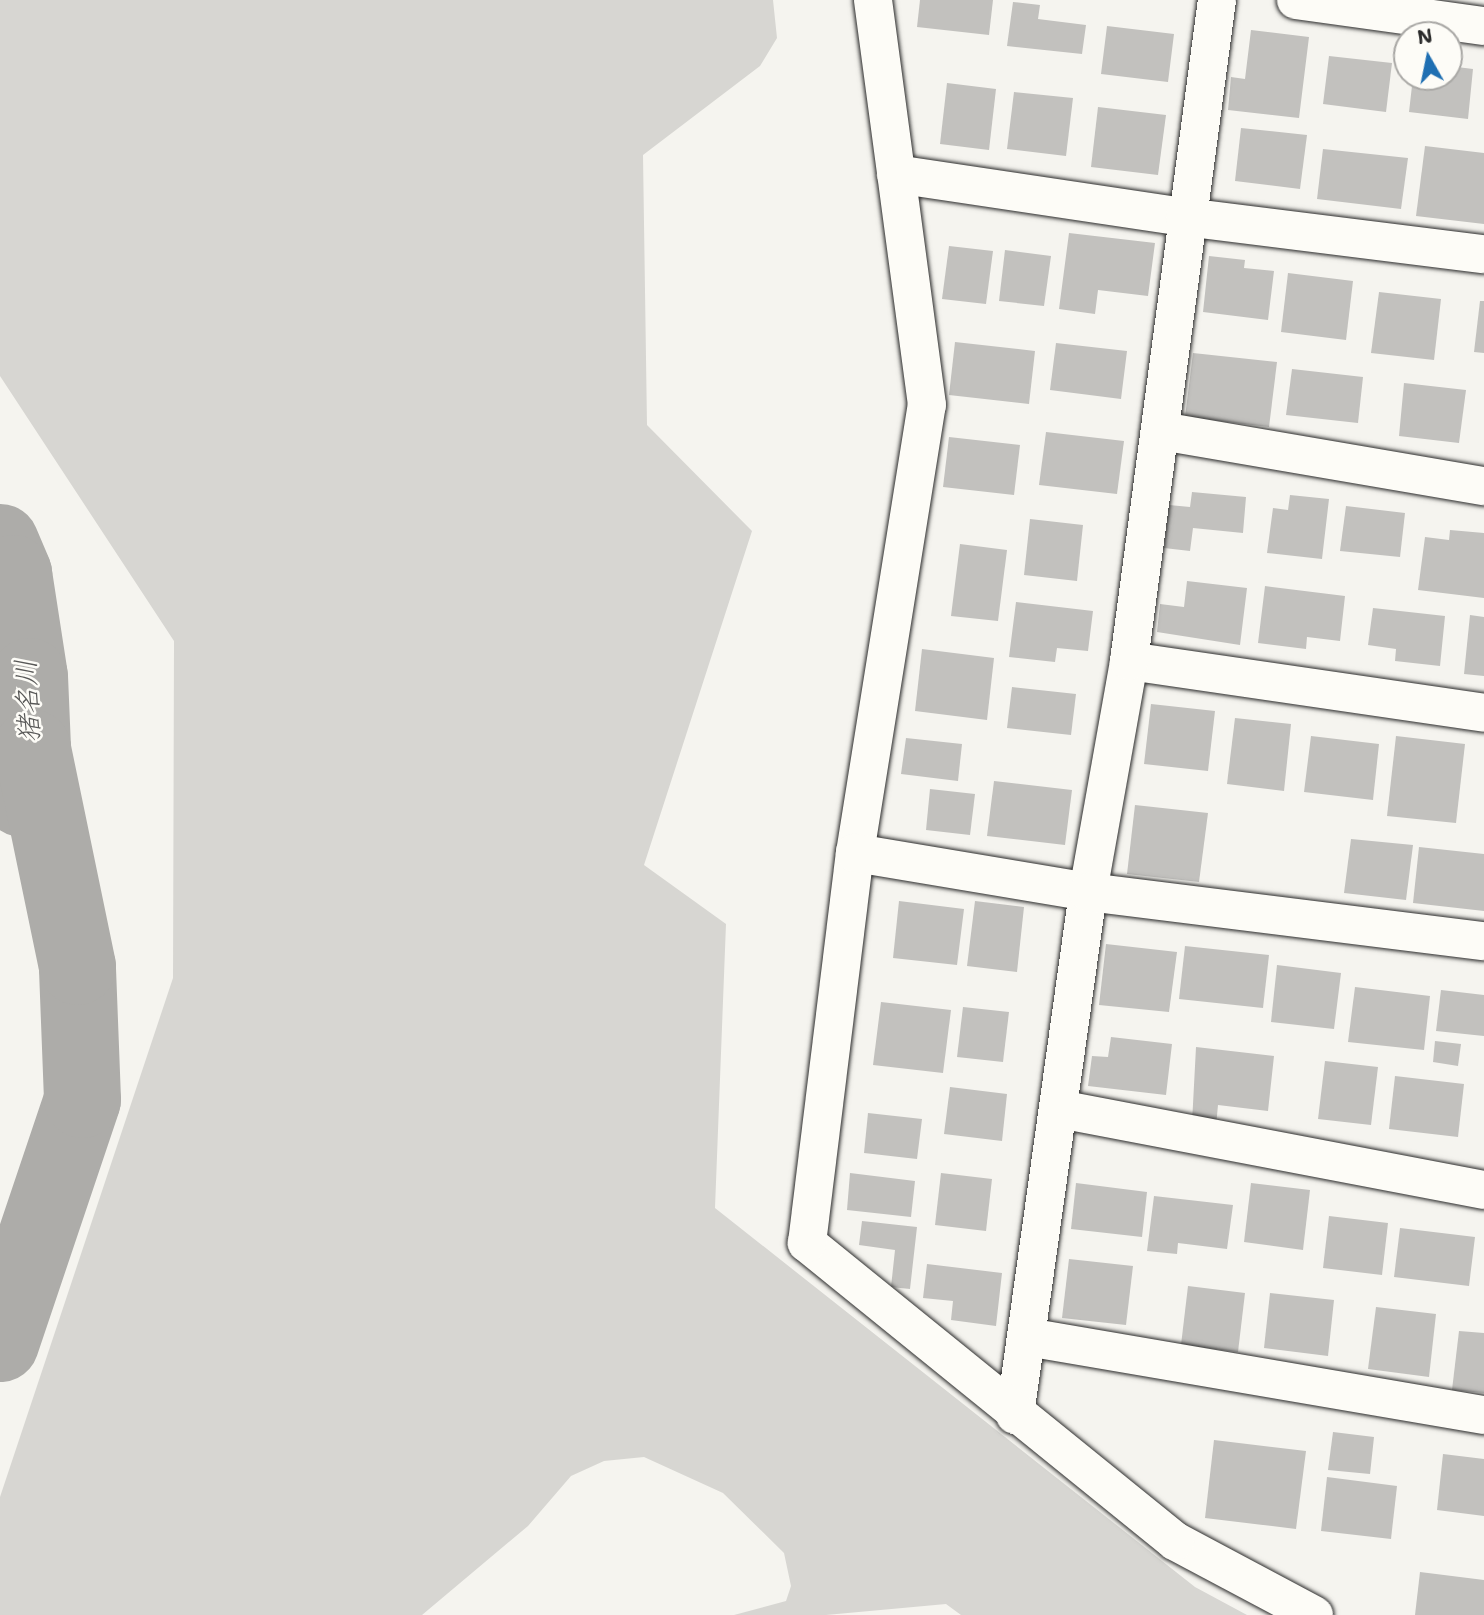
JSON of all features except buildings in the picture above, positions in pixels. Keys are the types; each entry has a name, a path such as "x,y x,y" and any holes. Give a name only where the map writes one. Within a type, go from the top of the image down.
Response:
{"street":[{"path":"873,0 928,405 855,853 807,1243 1015,1415 1175,1541 1314,1615"},
{"path":"1015,1415 1088,892 1129,661 1161,430 1185,217 1217,0"},
{"path":"1296,0 1484,26"},
{"path":"896,174 1185,217 1484,254"},
{"path":"1161,430 1484,486"},
{"path":"1129,661 1484,713"},
{"path":"855,853 1088,892 1484,941"},
{"path":"1059,1109 1484,1190"},
{"path":"1027,1337 1484,1415"}],"shaded area":[{"path":"0,0 773,0 777,38 760,66 643,155 647,425 752,531 644,865 726,924 715,1208 1195,1587 1247,1615 961,1615 946,1604 826,1615 734,1615 786,1601 791,1586 784,1553 723,1493 644,1457 604,1461 571,1476 528,1526 422,1615 0,1615 0,1497 173,978 174,641 0,376"}],"waterway":[{"name":"猪名川","path":"0,542 13,573 29,676 32,748 21,798"},
{"path":"0,1343 82,1099 77,966 32,748"}]}
